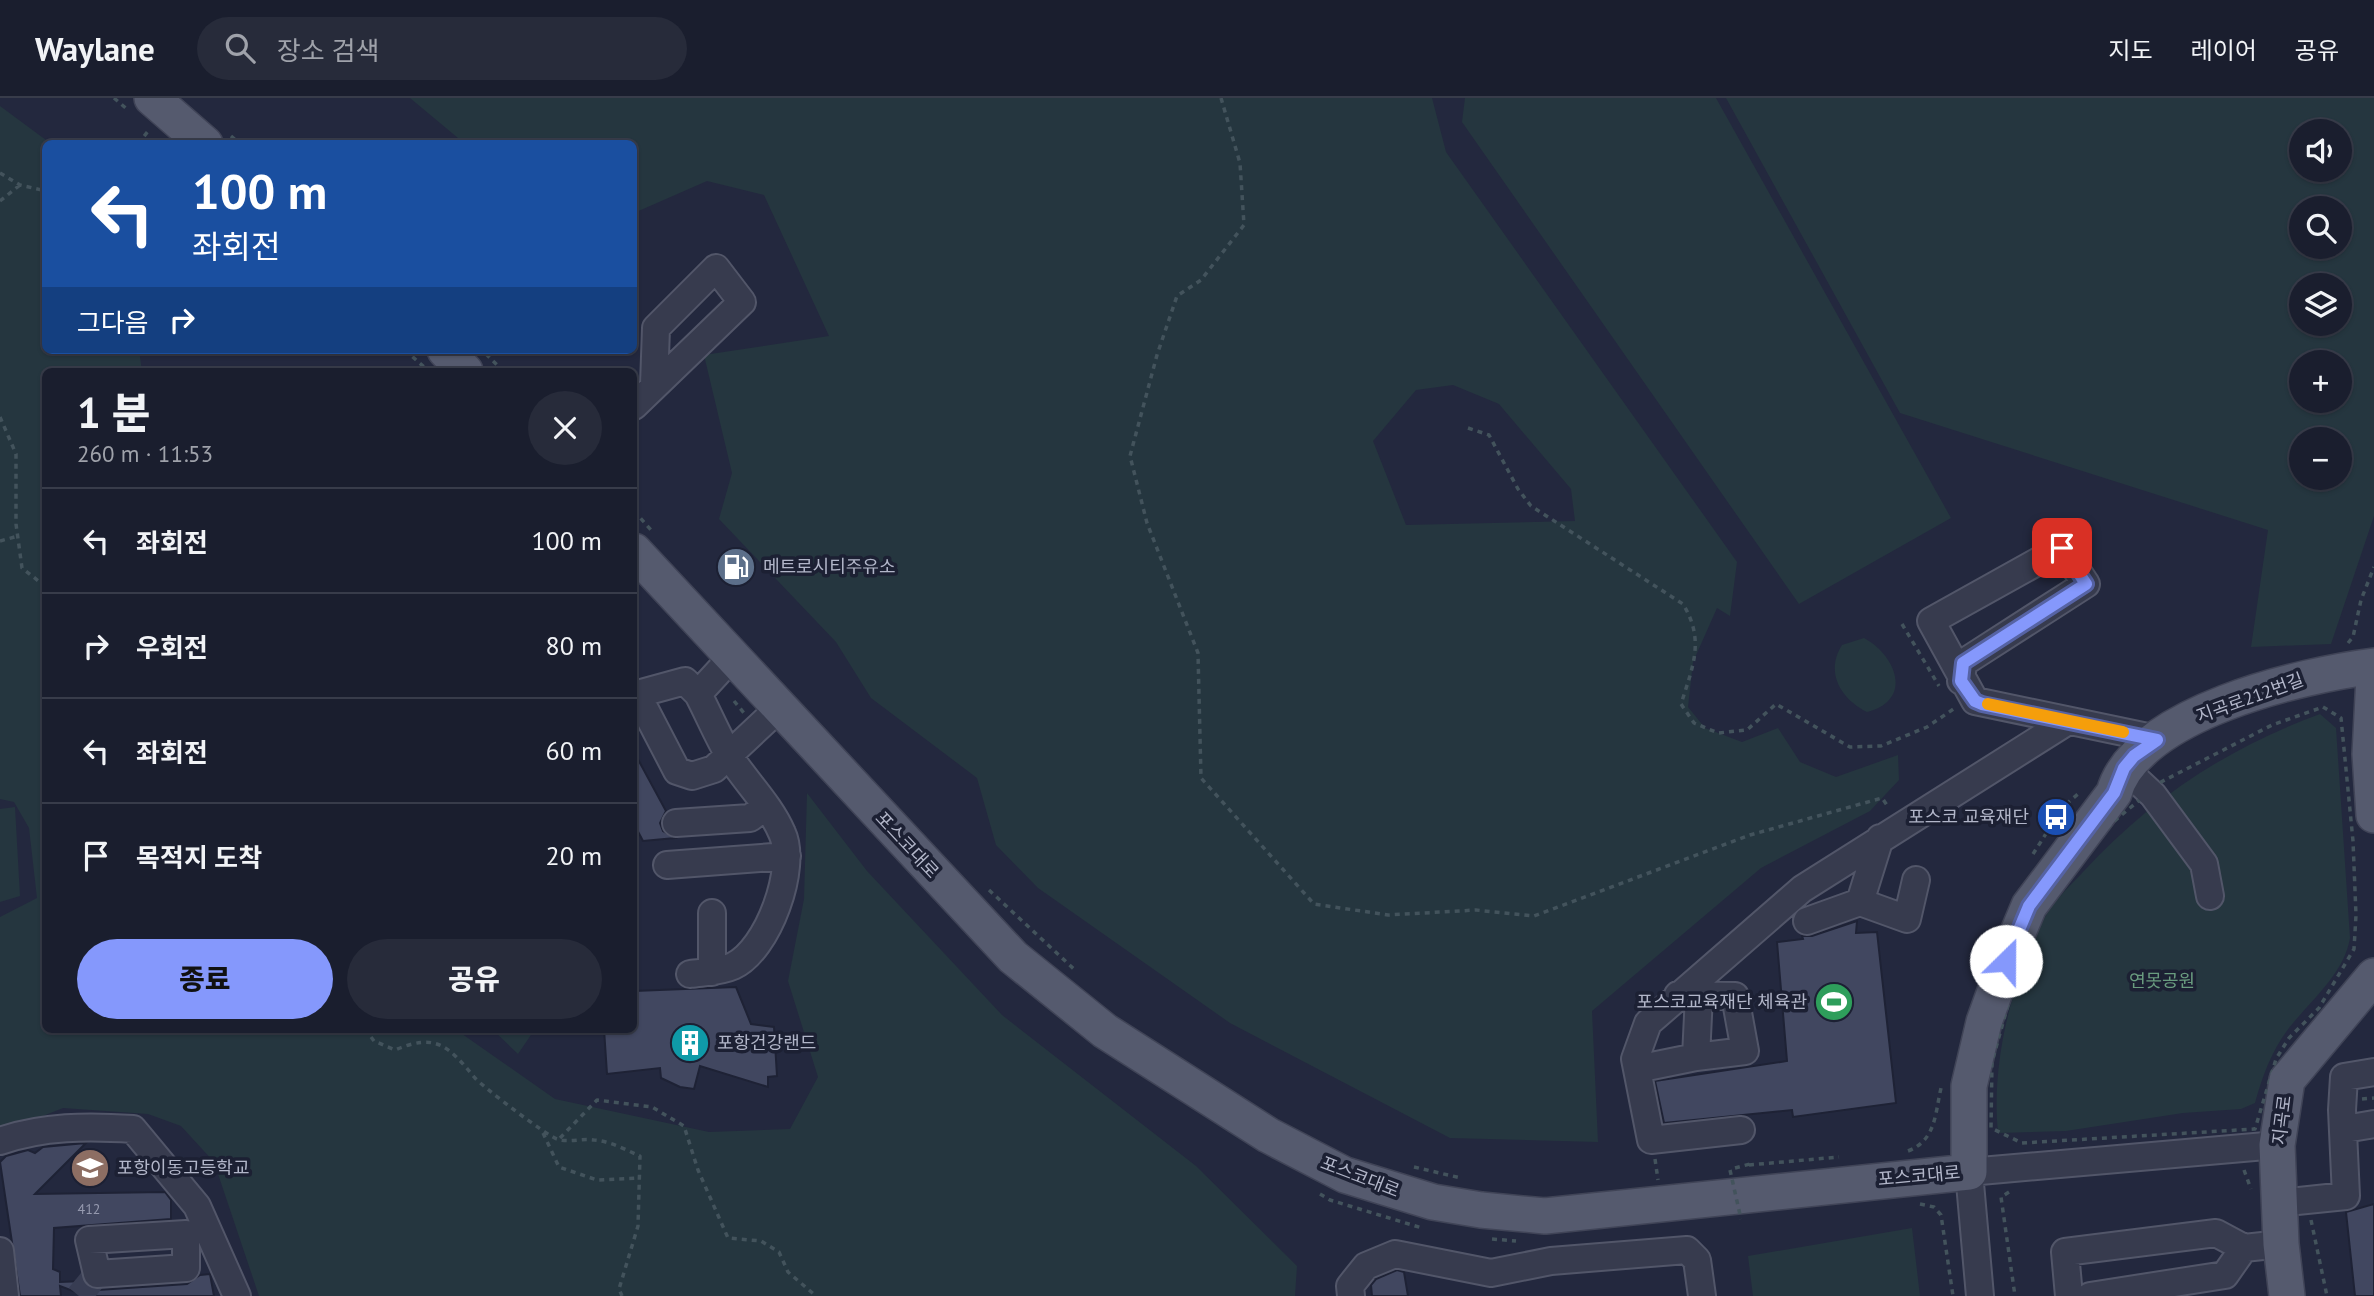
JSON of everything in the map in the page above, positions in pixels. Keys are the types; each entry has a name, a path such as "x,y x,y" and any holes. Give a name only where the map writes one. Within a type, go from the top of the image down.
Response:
{"main road":[{"path":"151,113 198,140"},
{"path":"449,354 462,368"},
{"name":"포스코대로","path":"643,541 732,657 764,713 1013,957 1105,1031 1268,1135 1345,1175 1404,1195 1457,1207 1545,1216 1969,1172"},
{"name":"지곡로212번길","path":"1969,1172 1969,1086 1984,1021 2006,961 2029,906 2114,793 2137,780 2134,756 2185,722 2260,691 2327,672 2374,666"},
{"path":"2374,677 2370,754 2374,815"},
{"name":"지곡로","path":"2287,1296 2281,1244 2277,1144 2287,1080 2374,976"}],"street":[{"path":"637,403 654,385"},
{"path":"1965,688 1963,663 2086,584 2062,548 1931,621 1965,688 1982,704 2157,740"},
{"path":"698,694 732,657"},
{"path":"637,695 685,681 698,694 730,756 782,833 787,856 783,884 769,925 748,955 734,966 701,973 712,913"},
{"path":"637,697 677,771 692,776 714,769 730,756 764,713"},
{"path":"1741,1130 1651,1140 1635,1059 1648,1023 1688,995 1802,889 2068,721"},
{"path":"2137,780 2204,864 2210,896"},
{"path":"676,823 750,818 765,807"},
{"path":"1860,902 1880,838"},
{"path":"667,865 787,856"},
{"path":"1807,920 1860,902 1907,919 1916,880"},
{"path":"1637,1069 1696,1057 1745,1051 1735,996 1688,995"},
{"path":"1688,995 1696,1057"},
{"path":"2279,1203 2346,1196 2342,1110 2344,1076 2374,1072"},
{"path":"2344,1129 2374,1124"},
{"path":"0,1141 24,1133 87,1126 133,1129 197,1206 236,1295"},
{"name":"포스코대로","path":"1969,1172 2277,1144"},
{"name":"지곡로212번길","path":"1969,1172 1980,1296"},
{"path":"2069,1296 2065,1252 2216,1233 2244,1248 2281,1244"},
{"path":"2216,1233 2225,1275"},
{"path":"2090,1296 2225,1275 2244,1248"},
{"path":"1351,1296 1350,1286 1366,1266 1395,1254 1490,1273 1529,1265 1687,1250 1698,1260 1702,1296"},
{"path":"0,1251 5,1296"}],"path":[{"path":"1221,98 1240,163 1244,225 1201,280 1177,296 1130,456 1147,523 1198,653 1201,778 1314,904 1388,915 1476,910 1534,916 1750,835 1882,798 1895,816 1880,838"},
{"path":"140,140 151,113"},
{"path":"0,173 20,185 42,190"},
{"path":"0,201 20,185"},
{"path":"410,354 426,368"},
{"path":"486,354 500,368"},
{"path":"0,417 16,454 18,537 22,568 42,584"},
{"path":"1468,428 1489,435 1518,489 1531,506 1683,604 1694,622 1696,657 1681,704 1693,723 1718,733 1747,730 1776,704 1850,747 1881,747 1927,727 1965,688"},
{"path":"637,521 643,541"},
{"path":"0,541 18,537"},
{"path":"2346,644 2353,637 2361,600 2374,567"},
{"path":"734,701 764,713"},
{"path":"2323,707 2341,718 2353,841 2356,915 2354,949 2319,1007 2289,1038 2276,1059 2255,1129 2022,1143 1991,1129 1992,1062 2011,994 2037,922 2081,858 2112,823 2137,780 2161,782 2304,711 2323,707"},
{"path":"988,889 1076,972"},
{"path":"368,1033 374,1041 395,1050 411,1043 441,1043 463,1060 477,1079 543,1132 558,1140 595,1140 640,1156 638,1226 619,1289 622,1296"},
{"path":"558,1140 597,1100 652,1107 684,1126 698,1170 727,1238 761,1241 779,1252 788,1272 816,1296"},
{"path":"543,1132 559,1167 597,1181 639,1178"},
{"path":"1406,1165 1471,1181"},
{"path":"1730,1170 1741,1219"},
{"path":"2015,1296 2001,1197 2016,1187"},
{"path":"1914,1203 1934,1207 1941,1215 1953,1296"},
{"path":"1727,1215 1741,1213"},
{"path":"2311,1220 2327,1296"}],"green space":[{"path":"410,98 1432,98 1446,152 1737,562 1730,616 1717,608 1693,662 1688,707 1705,728 1742,742 1778,728 1800,762 1836,777 1898,755 1899,780 1870,811 1761,868 1592,1011 1598,1142 1450,1138 1230,1023 1038,888 996,845 977,778 871,698 836,642 719,519 732,473 704,355 829,336 764,195 707,181 637,212 637,140 460,140","holes":["1453,385 1499,404 1571,489 1575,521 1406,525 1373,441 1416,390"]},
{"path":"1465,98 1716,98 1951,518 1799,604 1462,122"},
{"path":"1726,98 2374,98 2374,516 2331,644 2251,647 2268,530 1900,413"},
{"path":"0,106 46,140 42,140 42,354 140,354 142,368 42,368 42,1033 461,1033 555,1099 709,1132 790,1129 818,1077 788,981 804,899 807,793 867,871 1002,1015 1196,1166 1297,1266 1295,1296 259,1296 214,1162 181,1126 148,1114 63,1108 0,1133 0,917 37,898 29,828 14,802 0,799"},
{"path":"1864,638 1885,655 1895,677 1891,698 1882,706 1867,712 1843,692 1835,674 1837,655 1842,645"},
{"name":"연못공원","path":"2320,714 2336,728 2350,938 2347,951 2334,975 2277,1046 2255,1103 2241,1109 2183,1113 2066,1131 1998,1133 1998,1079 2006,1024 2021,971 2047,914 2056,901 2135,821 2192,778 2253,743"},
{"path":"15,807 20,896 0,902 0,809"},
{"path":"496,1033 532,1033 518,1054"},
{"path":"1912,1228 1920,1296 1753,1296 1748,1256"}],"building":[{"path":"637,758 666,811 660,823 663,831 675,838 643,841 637,830"},
{"name":"포스코교육재단 체육관","path":"1857,921 1856,933 1877,932 1896,1103 1793,1117 1792,1110 1664,1123 1655,1081 1787,1061 1777,942 1803,939 1802,936 1812,936"},
{"name":"포항건강랜드","path":"736,987 751,1024 774,1027 777,1076 768,1077 768,1087 700,1066 694,1089 680,1087 661,1078 660,1068 607,1074 604,1033 637,1033 637,991"},
{"name":"포항이동고등학교","path":"86,1143 35,1194 165,1192 171,1200 171,1219 54,1228 53,1269 60,1272 60,1282 84,1281 90,1288 98,1290 187,1284 200,1275 210,1274 214,1296 86,1296 60,1286 61,1296 20,1296 0,1162 6,1156 28,1150 35,1153 43,1147"},
{"path":"2374,1204 2374,1296 2355,1296 2346,1212"},
{"path":"1397,1270 1404,1272 1408,1296 1372,1296 1371,1285 1376,1279"}],"tunnel":[{"path":"79,1296 97,1274"}],"slow traffic":[{"path":"1988,704 2123,732"}],"place":[{"name":"메트로시티주유소","path":"736,567"},
{"name":"포스코 교육재단","path":"2056,817"},
{"name":"포스코교육재단 체육관","path":"1834,1002"},
{"name":"포항건강랜드","path":"690,1043"},
{"name":"포항이동고등학교","path":"90,1168"}],"route":[{"path":"2006,961 2029,906 2114,793 2124,768 2134,756 2157,740 1982,704 1969,695 1961,681 1963,663 2086,584 2062,548"}]}
